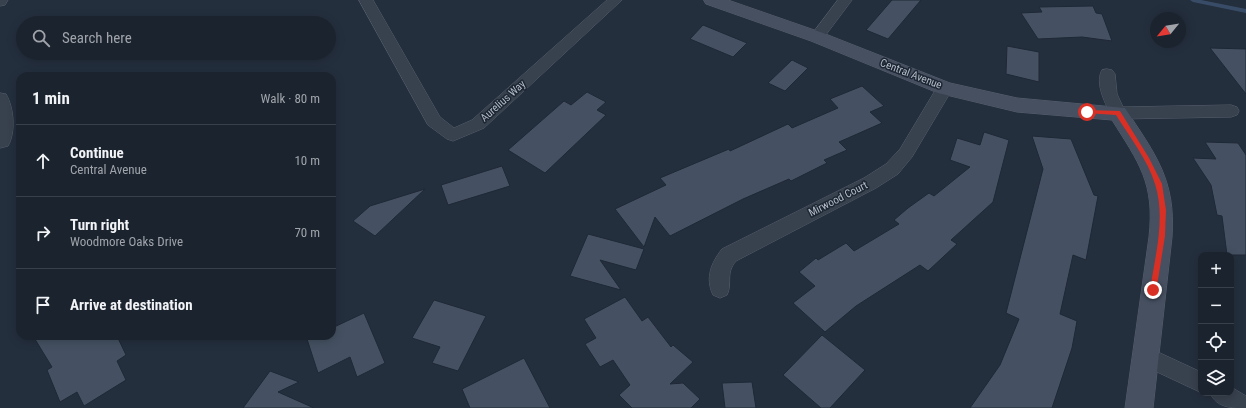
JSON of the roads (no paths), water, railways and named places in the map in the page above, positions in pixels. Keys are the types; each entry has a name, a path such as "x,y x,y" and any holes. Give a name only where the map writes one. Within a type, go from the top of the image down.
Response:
{"street":[{"name":"Aurelius Way","path":"366,0 434,121 453,135 478,124 615,0"},
{"name":"Central Avenue","path":"712,0 817,37 945,88 982,98 1052,110 1118,113 1231,111"},
{"path":"817,37 845,0"},
{"path":"1107,74 1109,94 1158,184 1163,210 1162,236 1153,290 1147,357 1139,408"},
{"name":"Mirwood Court","path":"720,289 718,279 720,265 729,255 870,183 892,169 910,147 945,88"},
{"path":"0,98 5,117 2,142"},
{"path":"1147,357 1198,382"},
{"path":"1226,396 1246,408"}],"waterway":[{"path":"1193,0 1246,11"}]}
